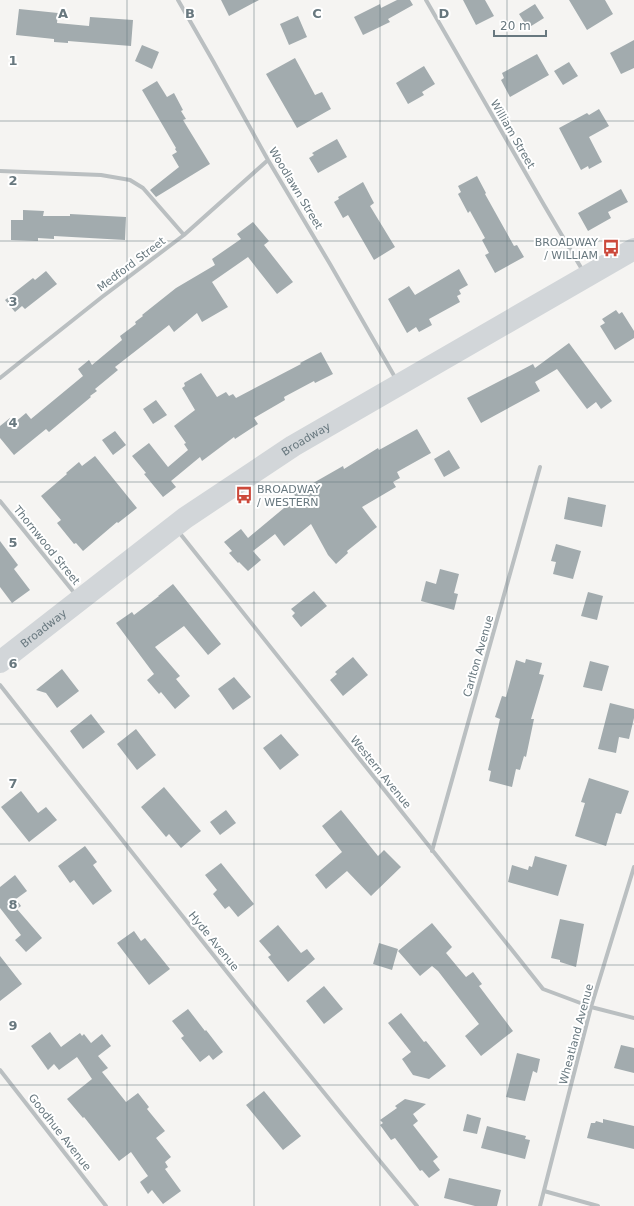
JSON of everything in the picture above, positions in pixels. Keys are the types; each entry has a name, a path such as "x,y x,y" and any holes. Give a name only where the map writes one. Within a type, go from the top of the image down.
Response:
{"main road":[{"name":"Broadway","path":"0,662 174,526 293,446 634,249"}],"street":[{"name":"Woodlawn Street","path":"178,0 268,160 330,264 399,385"},
{"name":"William Street","path":"426,0 586,276"},
{"name":"Medford Street","path":"0,378 102,297 184,235 268,160"},
{"path":"0,172 101,175 130,180 143,188 184,235"},
{"name":"Carlton Avenue","path":"432,851 540,467"},
{"name":"Thornwood Street","path":"0,502 80,600"},
{"name":"Western Avenue","path":"174,526 543,989 591,1007 634,1018"},
{"name":"Hyde Avenue","path":"0,685 193,930 358,1135 418,1206"},
{"name":"Wheatland Avenue","path":"540,1206 591,1007 634,867"},
{"name":"Goodhue Avenue","path":"0,1070 106,1206"},
{"path":"544,1191 598,1206"}],"building":[{"path":"221,0 259,0 229,16"},
{"path":"397,0 410,0 413,5 388,19 390,22 363,35 354,17 380,4 381,8"},
{"path":"463,0 485,0 494,16 476,25"},
{"path":"569,0 605,0 613,14 587,30"},
{"path":"535,4 544,18 528,28 519,14"},
{"path":"19,9 58,13 57,23 89,26 90,17 133,20 131,46 68,41 68,43 54,42 54,39 16,35"},
{"path":"298,16 307,37 289,45 280,24"},
{"path":"634,40 634,68 621,74 610,53"},
{"path":"142,45 159,52 152,69 135,61"},
{"path":"537,54 549,75 510,97 501,80 504,78 502,73"},
{"path":"295,58 315,95 322,92 331,109 297,128 266,74"},
{"path":"569,62 578,76 563,85 554,71"},
{"path":"424,66 435,84 422,92 424,95 408,104 396,83"},
{"path":"157,81 167,97 174,93 186,119 183,120 210,164 156,197 150,190 179,167 172,155 177,152 175,149 176,148 142,90"},
{"path":"599,109 609,126 589,137 602,162 589,169 588,166 581,170 559,128 587,113 589,115"},
{"path":"337,139 347,157 318,173 309,158 314,155 312,153"},
{"path":"477,176 486,193 485,194 514,246 517,245 524,257 495,273 485,255 489,253 482,240 485,238 470,211 468,213 458,194 461,192 458,186"},
{"path":"363,182 374,203 370,206 395,247 374,260 348,215 343,218 334,202 339,199 338,197"},
{"path":"621,189 628,202 608,212 611,218 588,231 578,213"},
{"path":"23,210 44,211 43,216 70,216 70,214 126,217 125,240 54,236 54,239 38,238 38,241 11,240 11,220 23,220"},
{"path":"253,222 269,241 264,245 293,282 277,294 248,257 212,282 228,307 202,322 197,313 174,332 169,325 115,367 118,370 95,389 97,391 90,396 91,397 49,432 46,429 14,455 0,438 0,426 10,418 14,423 26,413 31,419 83,376 78,369 89,360 92,365 122,340 120,336 136,324 135,322 143,316 142,315 176,288 215,265 212,259 241,239 237,234"},
{"path":"459,269 468,285 459,290 461,294 457,296 460,302 429,319 432,325 419,332 416,327 407,333 388,299 409,286 415,295"},
{"path":"46,271 57,284 25,309 22,306 15,312 5,300 33,278 35,280"},
{"path":"616,310 619,314 622,312 634,331 634,338 615,350 600,326 605,323 602,319"},
{"path":"569,343 612,401 601,409 596,402 587,409 557,369 535,382 540,391 481,423 467,398 533,364 535,368"},
{"path":"321,352 333,374 315,383 314,381 284,397 285,400 254,418 258,424 235,439 234,437 202,461 200,457 171,481 176,487 163,497 144,474 146,473 132,456 149,443 168,467 188,450 184,444 186,443 174,426 195,410 182,388 185,386 184,383 201,373 217,397 226,392 229,396 233,394 236,398"},
{"path":"156,400 167,415 153,424 143,409"},
{"path":"417,429 431,453 397,472 400,478 393,482 396,487 362,507 377,527 347,551 348,553 336,564 328,555 311,524 284,546 275,534 253,551 261,560 248,571 229,553 232,551 224,542 241,529 248,538 296,498 294,494 343,466 344,469 378,448 379,450"},
{"path":"115,431 126,445 113,455 102,440"},
{"path":"449,450 460,468 444,477 434,459"},
{"path":"95,456 137,508 118,523 117,522 83,551 76,543 74,544 57,523 61,520 41,496 79,462 82,466"},
{"path":"568,497 606,505 602,527 564,519"},
{"path":"0,541 18,565 14,569 30,590 12,603 0,587"},
{"path":"556,544 581,551 573,579 553,574 556,562 551,561"},
{"path":"440,569 459,574 454,593 458,594 454,610 421,601 426,581 436,584"},
{"path":"173,584 221,644 208,655 184,626 155,647 180,676 176,679 190,696 175,709 161,692 159,694 147,680 154,674 116,623 132,612 134,615"},
{"path":"314,591 327,606 301,627 292,616 295,613 291,609"},
{"path":"588,592 603,596 597,620 581,616"},
{"path":"353,657 368,675 343,696 330,680 337,674 335,672"},
{"path":"526,659 542,663 539,674 544,675 531,719 534,719 526,757 524,756 520,770 516,769 512,787 489,781 491,771 488,770 500,719 495,717 502,696 506,697 516,660 525,663"},
{"path":"590,661 609,666 602,691 583,687"},
{"path":"62,669 79,691 57,708 46,693 36,690"},
{"path":"234,677 251,697 233,710 218,689"},
{"path":"610,703 634,709 634,718 629,739 619,737 616,753 598,749"},
{"path":"91,714 105,732 83,749 70,731"},
{"path":"136,729 156,755 137,770 117,744"},
{"path":"281,734 299,755 280,770 263,748"},
{"path":"589,778 629,791 621,814 616,813 606,846 575,836 585,803 581,802"},
{"path":"164,787 201,831 181,848 169,834 166,837 141,807"},
{"path":"21,791 38,813 46,807 57,820 29,842 1,807"},
{"path":"226,810 236,823 220,835 210,822"},
{"path":"341,810 378,856 384,850 401,867 371,896 347,871 326,889 315,875 342,852 322,826"},
{"path":"85,846 97,862 93,865 112,891 93,905 74,880 70,883 58,866"},
{"path":"535,856 567,865 558,896 508,882 512,865 528,870 529,866 532,867"},
{"path":"221,863 254,904 238,917 229,906 225,909 213,894 217,890 205,875"},
{"path":"15,875 27,891 16,899 21,906 17,909 42,938 26,952 15,940 21,935 0,908 0,887"},
{"path":"560,919 584,924 576,967 551,958"},
{"path":"432,923 452,947 446,953 466,977 473,972 482,984 479,986 513,1031 481,1056 465,1036 479,1024 438,971 432,966 420,976 398,951"},
{"path":"278,925 301,953 307,949 315,959 288,982 268,957 271,955 259,941"},
{"path":"134,931 141,941 145,938 170,969 149,985 117,943"},
{"path":"379,943 398,949 392,970 373,964"},
{"path":"0,956 22,984 0,1001"},
{"path":"324,986 343,1009 324,1024 306,1001"},
{"path":"188,1009 223,1052 213,1060 209,1055 200,1062 181,1038 184,1036 172,1021"},
{"path":"401,1013 424,1042 426,1041 446,1066 429,1079 413,1075 402,1059 411,1052 388,1023"},
{"path":"50,1032 61,1047 80,1033 82,1036 84,1034 91,1043 102,1034 111,1046 98,1056 108,1068 102,1072 126,1102 138,1093 149,1107 147,1109 165,1131 156,1138 171,1157 165,1162 168,1167 165,1169 181,1191 163,1204 152,1190 148,1194 140,1182 148,1176 131,1152 119,1161 84,1117 83,1118 67,1099 92,1079 77,1057 59,1070 54,1064 48,1070 31,1046"},
{"path":"621,1045 634,1048 634,1073 614,1068"},
{"path":"517,1053 540,1059 537,1073 533,1071 525,1101 506,1097"},
{"path":"264,1091 301,1136 283,1150 246,1105"},
{"path":"405,1099 426,1104 413,1114 418,1121 413,1125 438,1157 433,1161 440,1170 429,1178 422,1170 420,1171 395,1138 391,1140 380,1125 383,1123 380,1120 397,1108 395,1106"},
{"path":"467,1114 481,1118 477,1134 463,1131"},
{"path":"603,1119 634,1126 634,1149 587,1138 591,1123 595,1123 596,1121 603,1123"},
{"path":"487,1126 526,1136 525,1139 530,1140 525,1159 481,1148"},
{"path":"449,1178 501,1190 497,1206 475,1206 444,1198"}],"place":[{"name":"BROADWAY / WILLIAM","path":"611,248"},
{"name":"BROADWAY / WESTERN","path":"244,495"}]}
